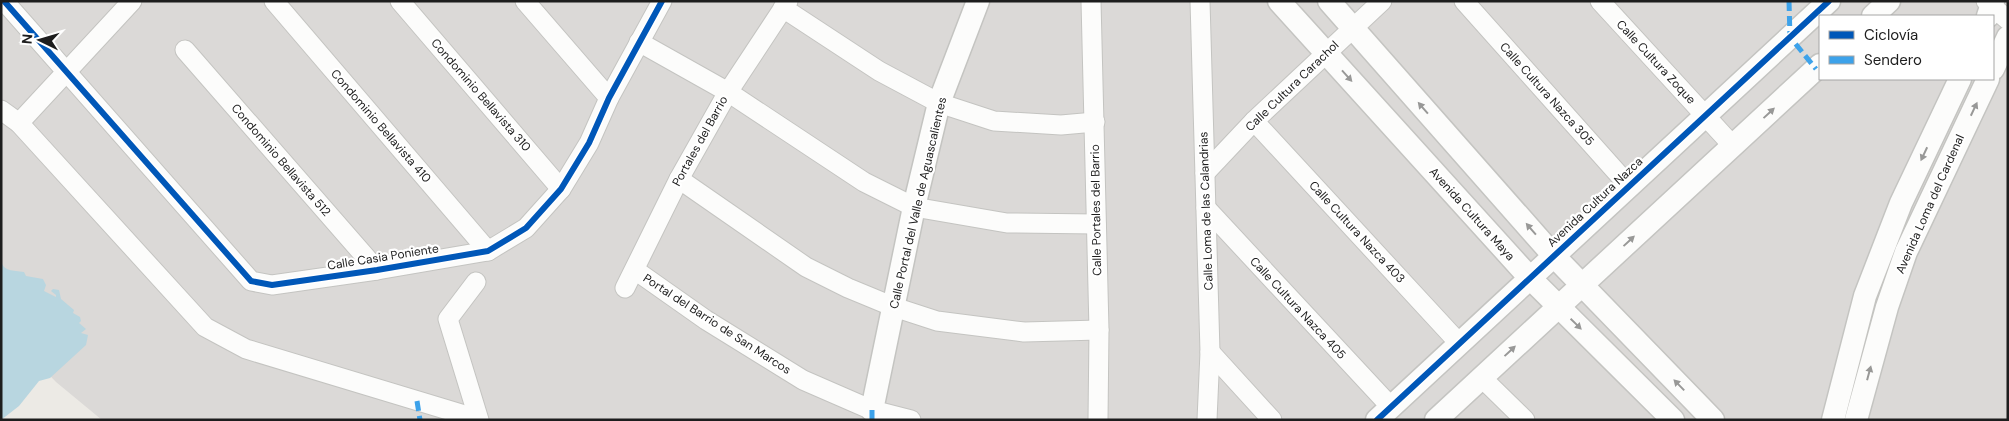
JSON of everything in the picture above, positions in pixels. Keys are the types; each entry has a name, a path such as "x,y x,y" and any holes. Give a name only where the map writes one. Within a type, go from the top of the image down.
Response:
{"street":[{"name":"Calle Casia Poniente","path":"4,1 251,281 272,285 377,270 488,251 526,228 561,190 589,143 609,98 639,42 656,4"},
{"path":"19,123 132,1"},
{"name":"Condominio Bellavista 410","path":"274,1 488,251"},
{"name":"Condominio Bellavista 310","path":"400,1 561,190"},
{"path":"525,1 609,98"},
{"name":"Calle Portal del Valle de Aguascalientes","path":"872,410 914,208 939,103 978,1"},
{"name":"Calle Portales del Barrio","path":"1091,1 1099,330 1098,420"},
{"name":"Calle Loma de las Calandrias","path":"1200,1 1210,352 1207,420"},
{"name":"Avenida Cultura Maya","path":"1279,1 1530,278 1673,420"},
{"path":"1329,1 1554,256 1713,420"},
{"name":"Calle Cultura Carachol","path":"1205,173 1254,121 1382,1"},
{"name":"Calle Cultura Nazca 305","path":"1464,1 1629,186"},
{"name":"Calle Cultura Zoque","path":"1600,1 1733,146"},
{"name":"Avenida Cultura Nazca","path":"1384,413 1829,1"},
{"path":"1874,15 1889,1"},
{"path":"786,5 880,71 939,103 994,121 1061,125 1095,122"},
{"name":"Portales del Barrio","path":"625,288 679,178 728,92 786,5"},
{"path":"1994,67 2008,37"},
{"path":"639,42 728,92 864,182 914,208 1007,223 1096,224"},
{"name":"Condominio Bellavista 512","path":"185,50 377,270"},
{"path":"1436,420 1819,66"},
{"name":"Avenida Loma del Cardenal","path":"1833,420 1865,296 1901,203 1960,80"},
{"name":"Avenida Loma del Cardenal","path":"1856,420 1887,307 1906,252 1988,80"},
{"path":"1,110 19,123 205,327 246,349 479,419"},
{"name":"Calle Cultura Nazca 403","path":"1254,121 1459,344"},
{"path":"679,178 806,267 848,288 894,307 937,321 1024,332 1099,330"},
{"name":"Calle Cultura Nazca 405","path":"1206,208 1384,413"},
{"path":"1886,242 1906,252"},
{"name":"Portal del Barrio de San Marcos","path":"635,270 706,320 803,380 872,410 911,420"},
{"path":"476,282 448,318 479,419"},
{"path":"1865,296 1887,307"},
{"path":"1210,352 1272,420"},
{"path":"1481,377 1524,420"}],"shaded area":[{"path":"1,1 2008,1 2008,420 102,420 56,382 1,325"}],"water":[{"path":"1,260 6,269 24,272 26,276 43,279 46,285 44,291 56,297 51,291 53,289 59,290 61,299 74,310 73,313 80,317 81,321 79,323 86,329 81,333 88,335 86,345 50,378 39,381 19,406 1,420"}],"marked path":[{"path":"1789,1 1790,37 1816,69"},
{"path":"417,401 420,420"},
{"path":"872,410 872,420"}],"cycle path":[{"path":"4,1 251,281 272,285 377,270 488,251 526,228 561,189 589,143 609,98 662,1"},
{"path":"1377,420 1829,1"}]}
